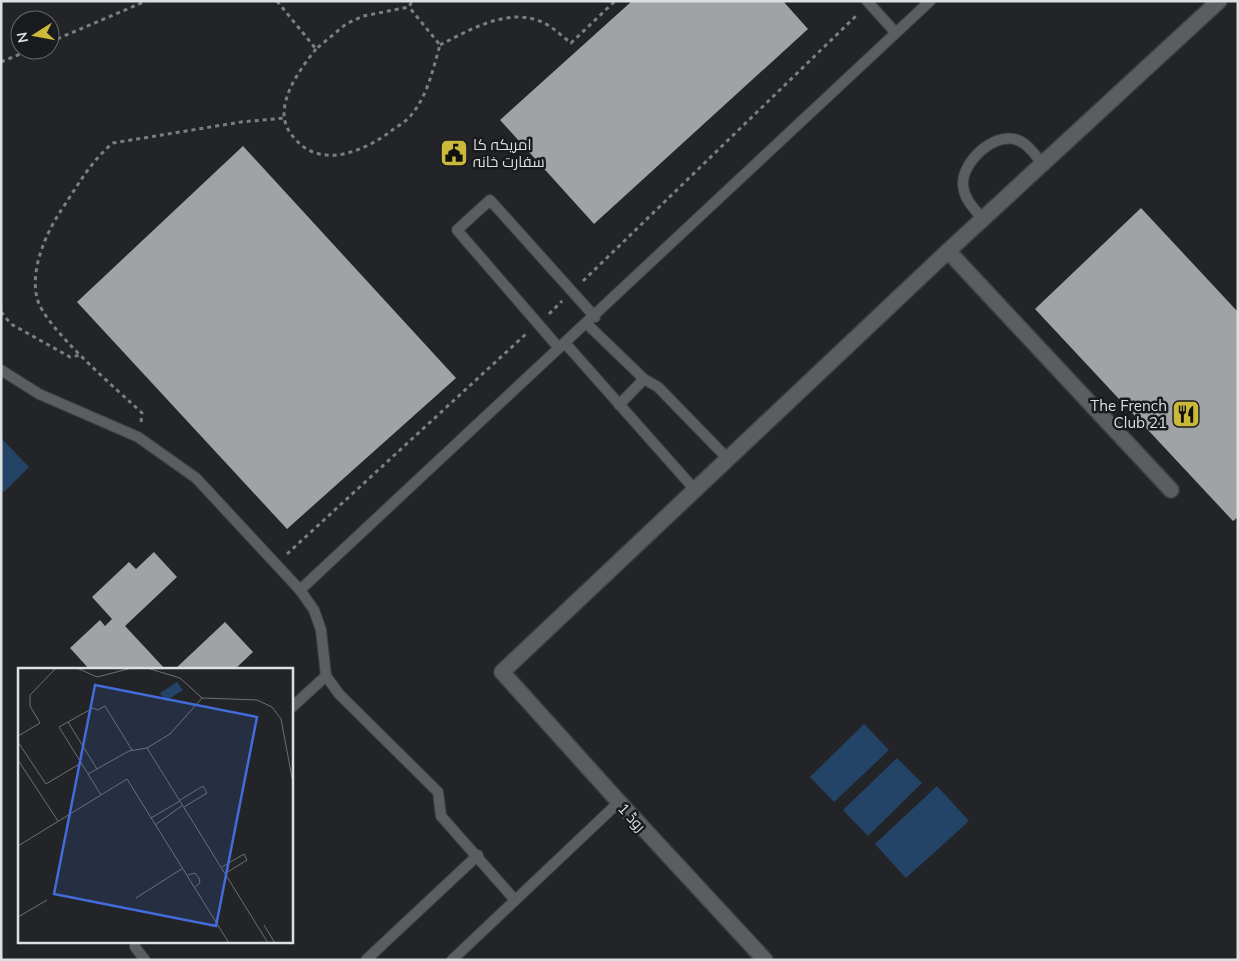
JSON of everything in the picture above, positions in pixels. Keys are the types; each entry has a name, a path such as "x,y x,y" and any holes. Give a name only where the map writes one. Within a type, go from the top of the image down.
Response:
{"street":[{"path":"696,491 948,251 1219,1"},
{"path":"948,251 1171,490"},
{"name":"روڈ 1","path":"696,491 502,672 618,802 765,960"}],"lane":[{"path":"867,1 895,32"},
{"path":"300,590 562,345 595,317 925,3"},
{"path":"983,219 970,204 963,182 966,170 982,150 994,143 1013,139 1024,144 1042,164"},
{"path":"595,317 490,200 457,230 696,491"},
{"path":"587,324 644,379 658,387 729,460"},
{"path":"1,370 39,394 138,437 196,478 300,590 314,610 321,630 326,676 339,694 438,792 441,816 515,900"},
{"path":"619,405 644,379"},
{"path":"292,707 326,676"},
{"path":"459,958 515,900 618,802"},
{"path":"366,960 478,856"},
{"path":"135,944 135,947 145,960"}],"path":[{"path":"60,38 146,1"},
{"path":"277,1 316,49"},
{"path":"409,7 412,1"},
{"path":"409,7 363,16 346,24 316,49 297,73 288,96 285,118 286,125 292,136 304,149 318,154 341,155 367,147 411,116 424,96 440,44 484,23 527,17 546,24 571,43 615,1"},
{"path":"409,7 440,44"},
{"path":"138,437 142,413 48,321 37,298 37,265 48,230 96,156 113,143 242,122 285,118"},
{"path":"1,312 11,324 70,357 82,355"}],"shaded area":[{"path":"1,438 29,467 4,492 1,489"},
{"path":"864,724 889,750 834,802 810,777"},
{"path":"897,758 922,783 868,836 843,810"},
{"path":"937,786 969,821 906,878 875,844"}],"building":[{"path":"632,1 783,1 808,29 594,224 500,120"},
{"path":"243,146 456,378 287,529 77,302"},
{"name":"The French Club 21","path":"1141,208 1238,312 1238,517 1233,521 1035,309"},
{"path":"154,552 177,577 125,626 164,668 88,668 70,648 100,620 105,626 112,619 92,597 129,562 136,569"},
{"path":"225,622 253,652 236,668 176,668"}],"place":[{"name":"امریکہ کا سفارت خانہ","path":"454,153"},
{"name":"The French Club 21","path":"1186,414"}]}
